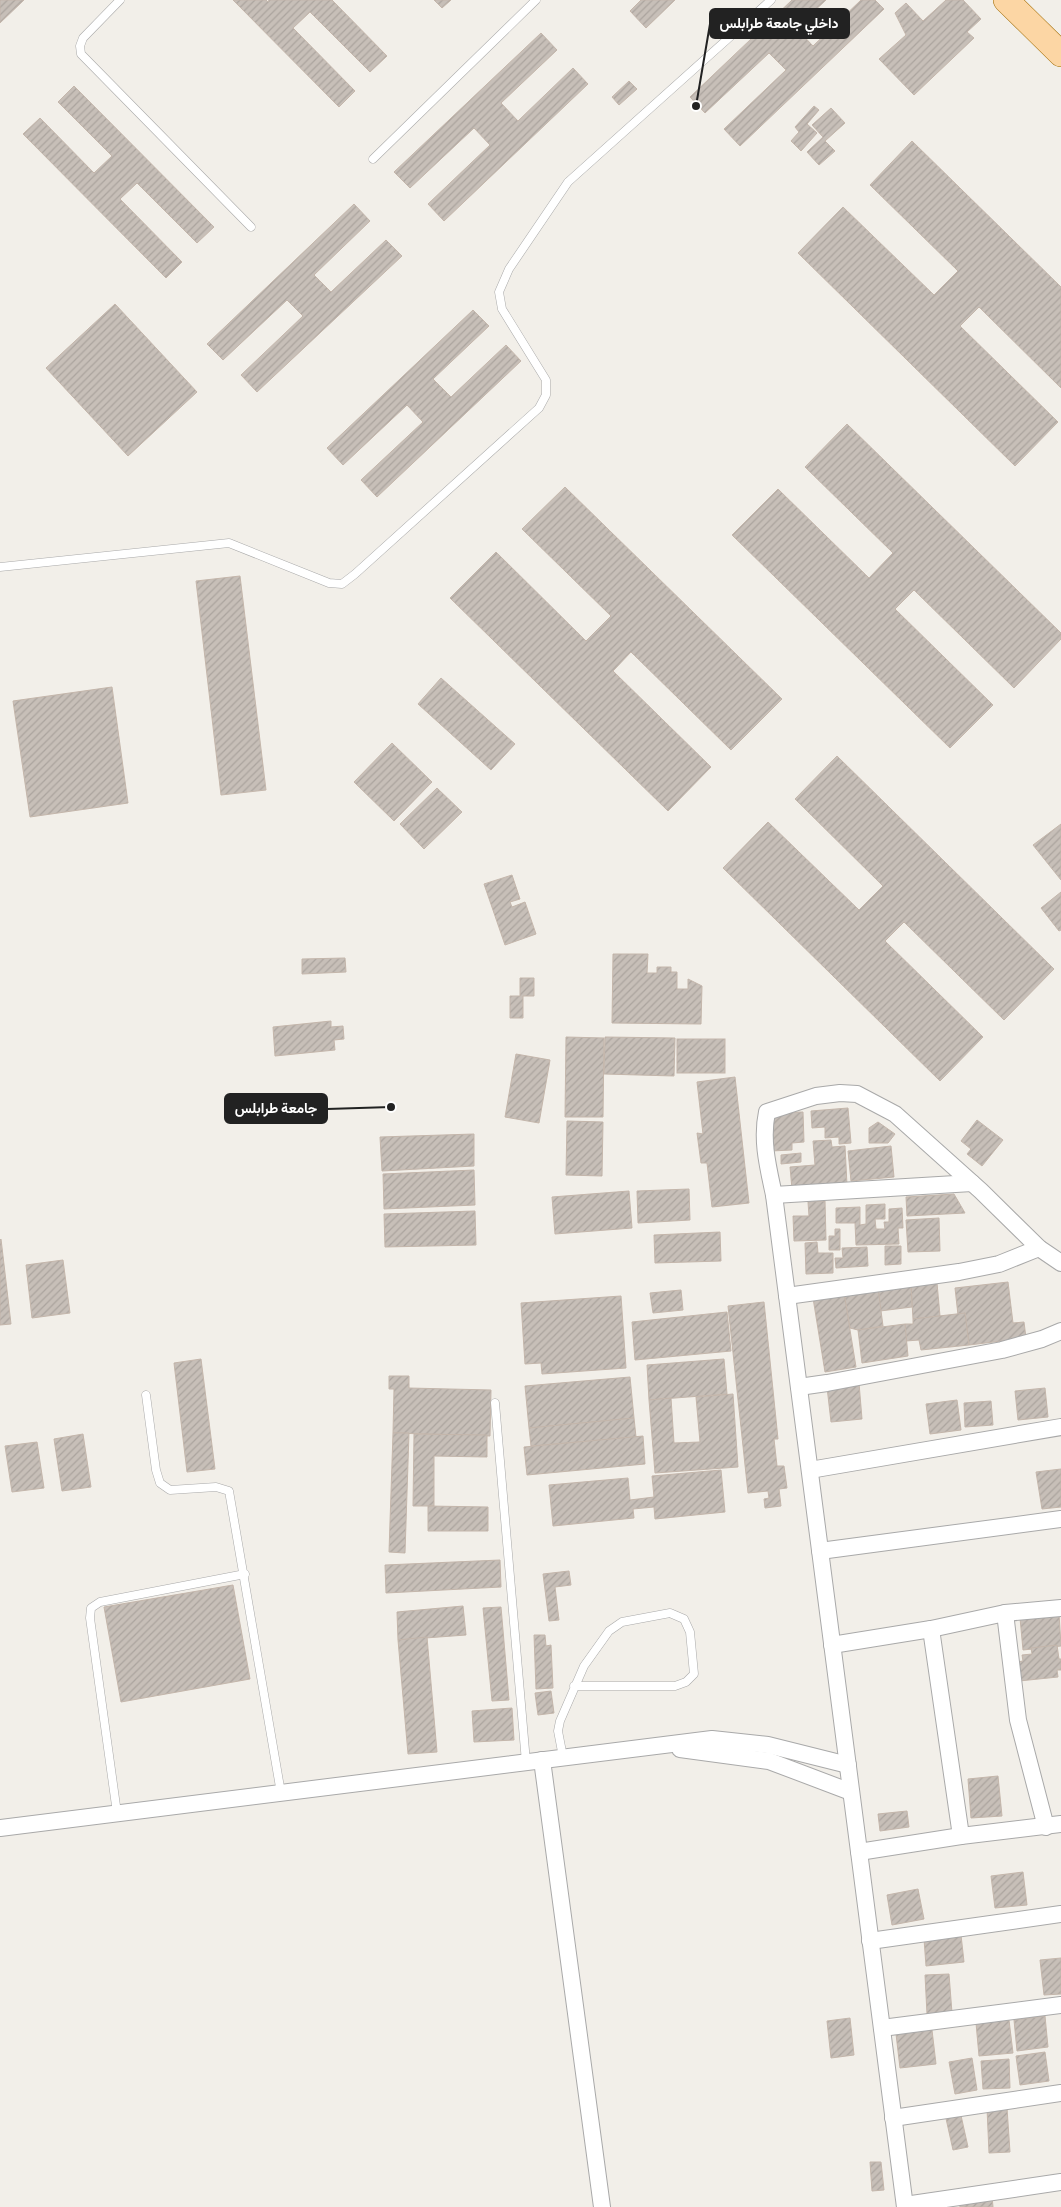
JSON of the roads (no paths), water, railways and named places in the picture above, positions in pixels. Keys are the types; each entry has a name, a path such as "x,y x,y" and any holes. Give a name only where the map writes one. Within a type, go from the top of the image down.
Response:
{"main road":[{"path":"1006,0 1061,54"}],"street":[{"path":"1061,1263 1039,1248 972,1183 895,1114 857,1094 840,1093 816,1096 767,1112 764,1126 764,1141 774,1195 905,2206 1061,2182"},
{"path":"774,1195 972,1183"},
{"path":"787,1296 958,1272 999,1264 1039,1248"},
{"path":"799,1386 827,1384 1002,1350 1042,1339 1061,1331"},
{"path":"810,1470 1061,1427"},
{"path":"820,1551 1061,1519"},
{"path":"832,1645 931,1630 1005,1613 1061,1608"},
{"path":"859,1852 961,1836 1053,1825 1018,1720 1005,1613"},
{"path":"931,1630 961,1836"},
{"path":"0,1828 712,1739 768,1745 848,1765"},
{"path":"653,1746 769,1761 851,1792"},
{"path":"534,1761 602,2207"},
{"path":"870,1941 1061,1914"},
{"path":"882,2028 1061,2005"},
{"path":"893,2118 1061,2093"}],"lane":[{"path":"120,0 83,38 80,46 81,54 251,227"},
{"path":"373,159 536,0"},
{"path":"0,567 229,543 329,583 342,584 539,408 546,394 546,380 502,309 499,292 508,269 568,182 771,0"},
{"path":"146,1395 156,1470 160,1483 170,1490 216,1487 229,1491 245,1574 281,1793"},
{"path":"495,1403 534,1761"},
{"path":"117,1813 90,1618 91,1608 100,1602 245,1574"},
{"path":"563,1758 558,1731 560,1720 574,1686 584,1666 609,1631 622,1622 670,1613 684,1619 690,1632 694,1674 686,1682 675,1686 574,1686"}],"place":[{"name":"داخلي جامعة طرابلس","path":"696,106"},
{"name":"جامعة طرابلس","path":"391,1107"}]}
